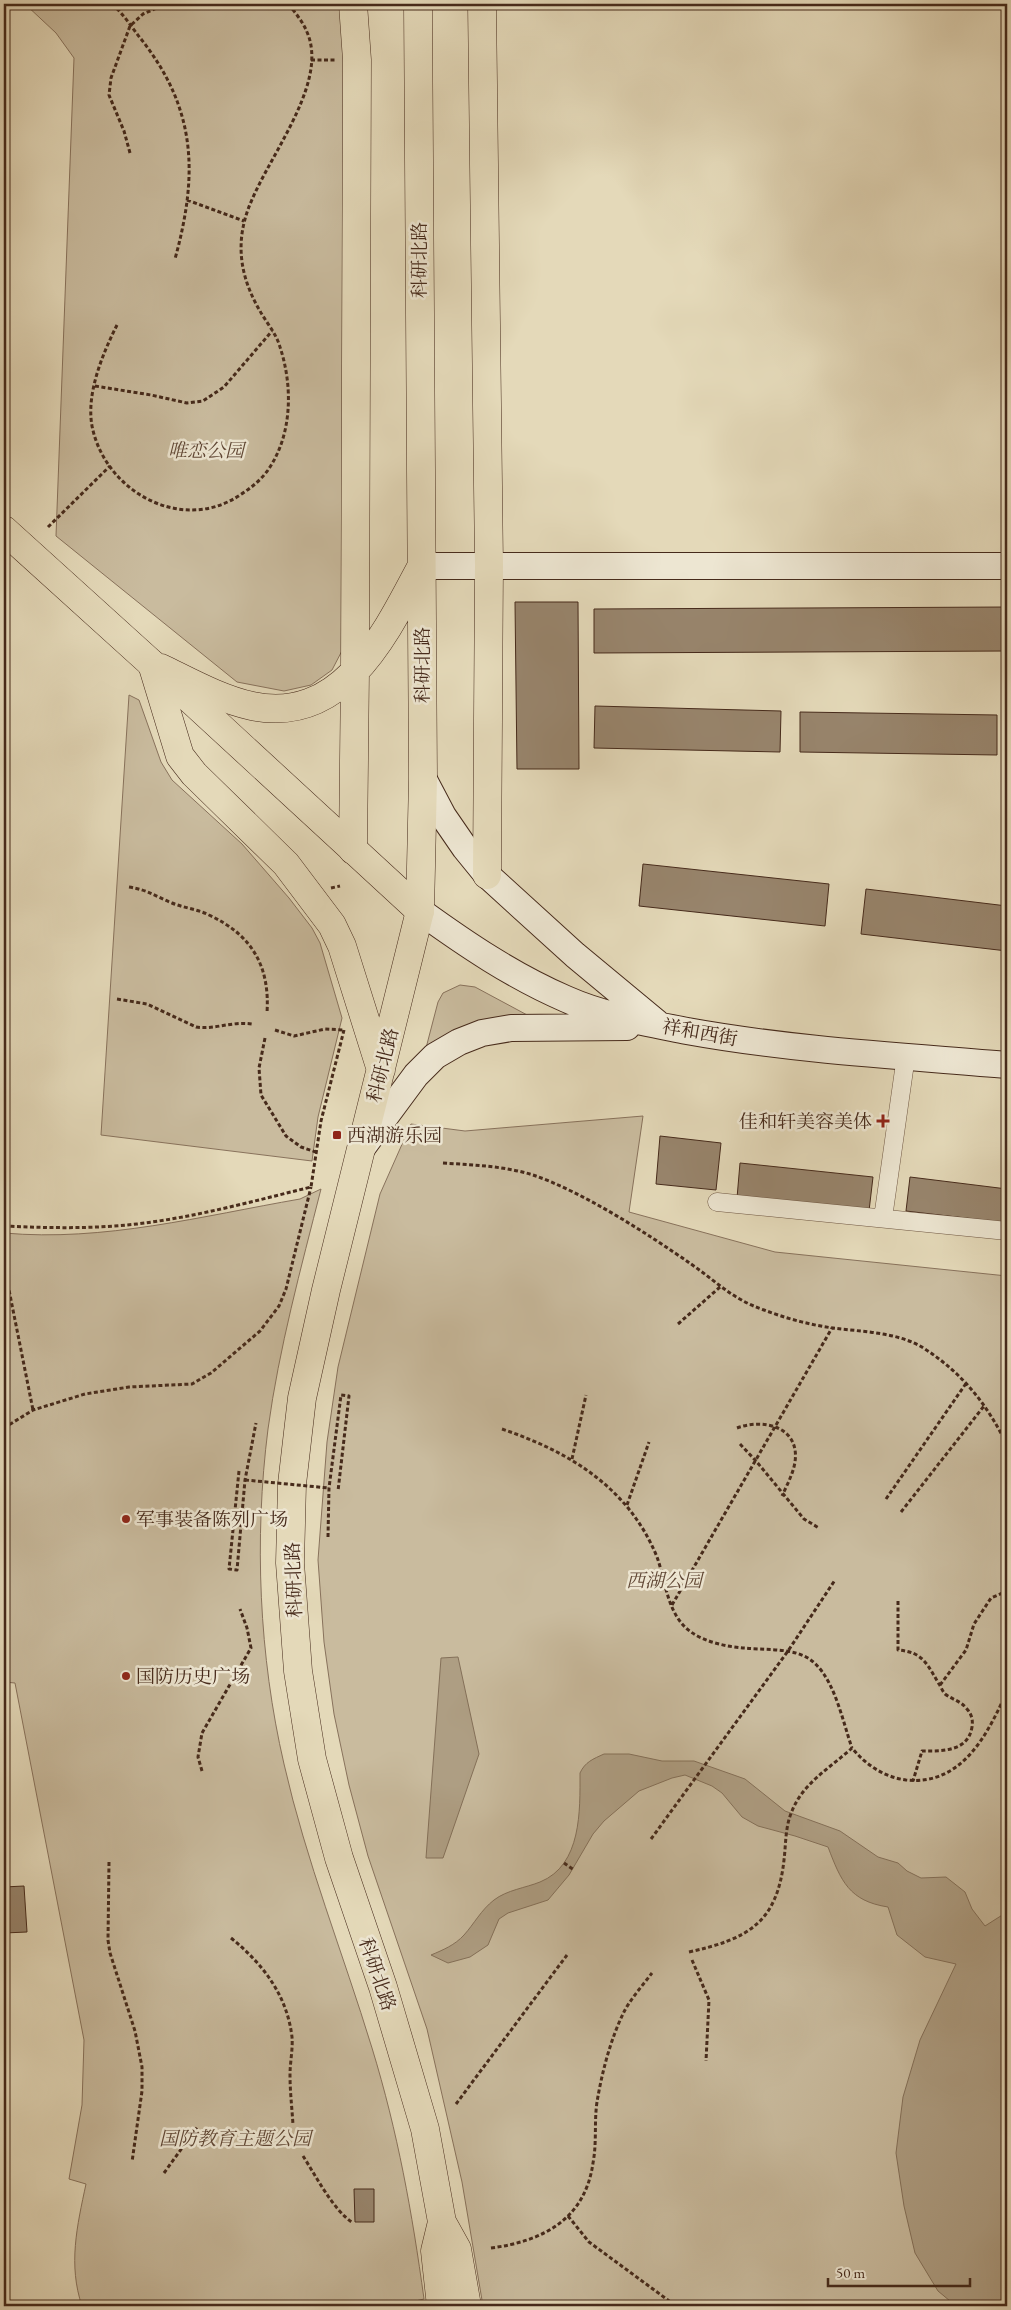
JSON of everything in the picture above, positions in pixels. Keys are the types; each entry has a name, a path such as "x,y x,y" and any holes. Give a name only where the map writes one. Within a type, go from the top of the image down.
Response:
{"main road":[{"path":"353,4 357,60 356,671 353,850"},
{"name":"科研北路","path":"418,4 423,778 420,912 326,1290 301,1408 292,1484 290,1563 298,1671 312,1759 339,1858 388,2004 426,2129 442,2222 457,2249 467,2306"},
{"path":"482,4 489,565 487,875"},
{"path":"4,530 420,912"},
{"path":"152,664 223,698 252,706 280,709 303,705 323,696 356,671 380,641 422,566 1007,566"},
{"path":"152,664 180,756 194,774 286,864 332,925 342,946 381,1070"},
{"path":"423,778 448,824 487,875 575,954 662,1026"},
{"name":"祥和西街","path":"420,912 474,950 511,972 567,1000 614,1015 717,1036 791,1046 1007,1065"},
{"path":"361,1149 416,1075 435,1056 459,1042 482,1032 510,1028 662,1026"},
{"name":"科研北路","path":"441,2306 435,2251 442,2222"}],"street":[{"path":"883,1218 906,1056"},
{"path":"717,1202 1007,1232"}],"path":[{"path":"112,4 155,57 167,76 185,122 188,137 187,200 175,259"},
{"path":"130,154 110,95 114,68 130,26 143,14 166,4"},
{"path":"116,325 103,353 95,386 92,425 110,466 122,482 143,497 166,507 189,512 212,509 232,501 252,488 267,471 280,450 286,428 288,403 286,378 279,344 250,295 240,260 244,221 251,201 307,88 312,50 307,32 288,4"},
{"path":"311,60 344,60"},
{"path":"187,200 244,221"},
{"path":"95,386 151,395 178,402 195,403 224,387 239,372 272,331"},
{"path":"48,526 110,466"},
{"path":"129,887 152,892 172,903 209,915 233,929 243,938 253,948 263,970 267,990 267,1014"},
{"path":"117,999 147,1004 196,1027 204,1028 235,1022 252,1024"},
{"path":"4,1428 33,1410 85,1394 129,1387 192,1384 236,1353 260,1331 279,1306 286,1289 311,1187 328,1090 346,1023"},
{"path":"275,1030 294,1036 325,1029 344,1030"},
{"path":"265,1038 259,1068 261,1095 286,1136 301,1147 316,1152"},
{"path":"443,1163 490,1166 533,1176 580,1196 692,1264 720,1288 762,1310 832,1328 894,1337 923,1348 967,1382 1007,1445"},
{"path":"4,1226 72,1228 137,1224 227,1208 311,1187"},
{"path":"4,1265 33,1410"},
{"path":"678,1324 720,1288"},
{"path":"671,1606 777,1426 832,1328"},
{"path":"886,1499 967,1382"},
{"path":"328,1538 329,1488 341,1395 349,1396 338,1491"},
{"path":"572,1459 586,1395"},
{"path":"901,1512 984,1406"},
{"path":"240,1471 229,1569 237,1570 245,1480 256,1423"},
{"path":"738,1428 749,1424 777,1426 788,1435 793,1446 795,1461 782,1496"},
{"path":"502,1429 549,1446 572,1459 627,1505 645,1530 657,1559 671,1606 678,1618 691,1632 711,1641 735,1647 788,1651 804,1655 813,1661 826,1676 852,1748 862,1760 878,1771 894,1779 913,1781 932,1779 947,1774 978,1745 991,1726 1007,1691"},
{"path":"627,1505 648,1442"},
{"path":"740,1444 756,1461 782,1496 804,1519 819,1528"},
{"path":"245,1480 329,1488"},
{"path":"651,1840 788,1651 835,1580"},
{"path":"940,1685 966,1650 974,1624 991,1598 1007,1591"},
{"path":"898,1602 898,1650 910,1651 920,1655 944,1694 957,1699 967,1709 973,1720 971,1731 964,1744 948,1750 922,1751 913,1781"},
{"path":"202,1771 198,1757 202,1733 251,1648 240,1609"},
{"path":"689,1952 715,1946 736,1937 756,1926 769,1912 777,1897 782,1881 786,1836 792,1811 813,1780 852,1748"},
{"path":"109,1862 108,1940 110,1953 135,2031 142,2067 142,2091 132,2162"},
{"path":"564,1863 574,1870"},
{"path":"232,1938 264,1968 282,1999 288,2015 292,2046 290,2075 293,2125"},
{"path":"456,2104 567,1955"},
{"path":"692,1960 709,2000 706,2061"},
{"path":"492,2248 538,2238 562,2223 576,2209 588,2187 596,2137 597,2102 613,2039 626,2010 652,1973"},
{"path":"164,2173 198,2126"},
{"path":"303,2156 331,2198 348,2220 353,2223"},
{"path":"568,2216 589,2242 676,2306"}],"green space":[{"name":"唯恋公园","path":"25,4 348,4 346,643 332,670 311,685 284,691 237,682 56,536 74,58 56,33"},
{"path":"129,695 139,700 161,762 172,780 242,844 289,898 312,928 320,943 342,1018 318,1117 312,1161 101,1135"},
{"path":"460,985 475,987 529,1016 498,1018 474,1023 452,1032 426,1048 438,1002 443,993"},
{"name":"西湖公园","path":"643,1116 629,1212 775,1252 1007,1276 1007,2306 483,2306 462,2182 427,2029 368,1856 349,1785 334,1714 324,1642 318,1560 327,1442 338,1367 380,1194 411,1124 465,1131"},
{"name":"国防教育主题公园","path":"321,1189 284,1338 268,1429 261,1513 260,1555 264,1640 276,1723 293,1800 314,1871 372,2048 397,2142 424,2299 394,2306 82,2306 75,2276 75,2245 86,2184 69,2179 82,2105 84,2040 15,1683 4,1682 4,1233 41,1235 79,1234 153,1226 300,1199"}],"shaded area":[{"path":"458,1657 479,1754 443,1858 426,1858 441,1658"},
{"path":"604,1754 629,1754 662,1761 694,1761 745,1779 785,1811 840,1831 878,1857 898,1863 907,1871 921,1878 946,1877 965,1892 972,1909 985,1926 1007,1912 1007,2306 956,2306 938,2291 915,2253 904,2206 896,2153 903,2097 920,2040 956,1964 925,1957 897,1935 888,1907 864,1900 848,1888 837,1870 828,1847 758,1826 742,1817 722,1793 712,1786 685,1775 672,1778 639,1791 604,1821 593,1834 569,1875 548,1900 508,1913 499,1919 488,1945 470,1957 448,1963 431,1955 457,1942 494,1900 510,1891 540,1882 554,1874 564,1863 576,1835 580,1803 580,1773 587,1763"}],"building":[{"path":"515,602 578,602 579,769 517,769"},
{"path":"1007,607 1007,651 594,653 594,609"},
{"path":"595,706 781,711 780,752 594,748"},
{"path":"800,712 997,715 997,755 800,752"},
{"path":"643,864 829,884 825,926 639,906"},
{"path":"866,889 1007,906 1007,951 861,934"},
{"path":"660,1136 721,1143 716,1190 656,1184"},
{"path":"740,1163 873,1177 869,1211 737,1198"},
{"path":"910,1177 1007,1189 1007,1223 906,1211"},
{"path":"24,1886 27,1932 4,1933 4,1887"},
{"path":"5,2069 5,2112 4,2112"},
{"path":"354,2189 374,2189 374,2222 355,2222"}],"place":[{"name":"佳和轩美容美体","path":"883,1121"},
{"name":"西湖游乐园","path":"337,1135"},
{"name":"军事装备陈列广场","path":"126,1519"},
{"name":"国防历史广场","path":"126,1676"}]}
